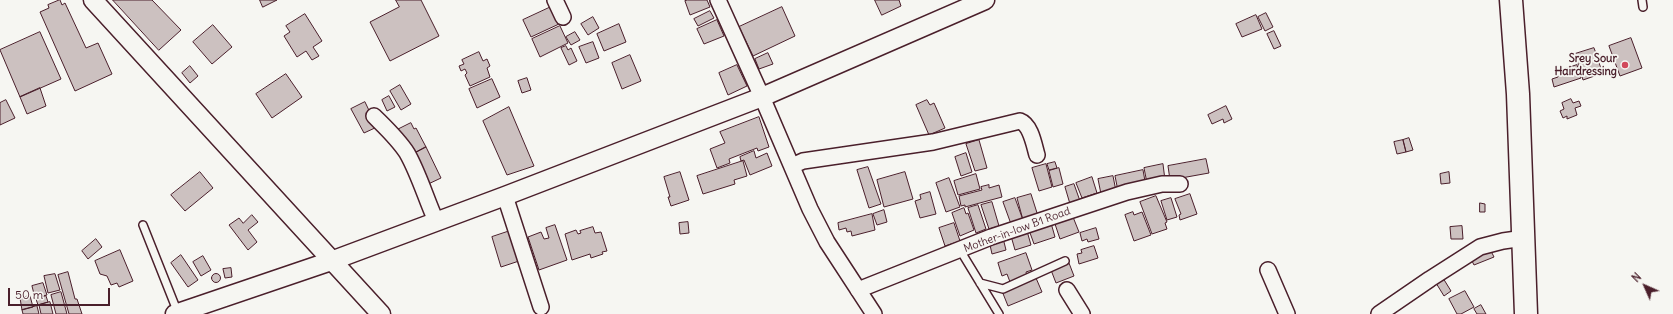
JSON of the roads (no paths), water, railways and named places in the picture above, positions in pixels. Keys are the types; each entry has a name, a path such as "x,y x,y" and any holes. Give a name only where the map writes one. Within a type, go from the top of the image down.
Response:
{"highway":[{"path":"1511,0 1518,94 1526,314"}],"street":[{"path":"93,0 381,314"},
{"path":"555,0 563,17"},
{"path":"718,0 762,97 810,210 827,242 874,314"},
{"path":"177,314 331,261 762,97 985,0"},
{"path":"374,116 407,153 436,221"},
{"path":"792,166 803,161 933,142 1020,121 1024,122 1027,127 1037,155"},
{"name":"Mother-in-low B1 Road","path":"858,290 991,237 1127,192 1162,184 1180,184"},
{"path":"505,196 541,307"},
{"path":"1379,314 1480,247 1503,241 1524,238"},
{"path":"1268,270 1287,314"},
{"path":"1067,290 1082,314"}],"lane":[{"path":"143,225 177,314"},
{"path":"960,250 1000,314"},
{"path":"980,283 1003,289 1065,261"}],"place":[{"name":"Srey Sour Hairdressing","path":"1625,65"}]}
